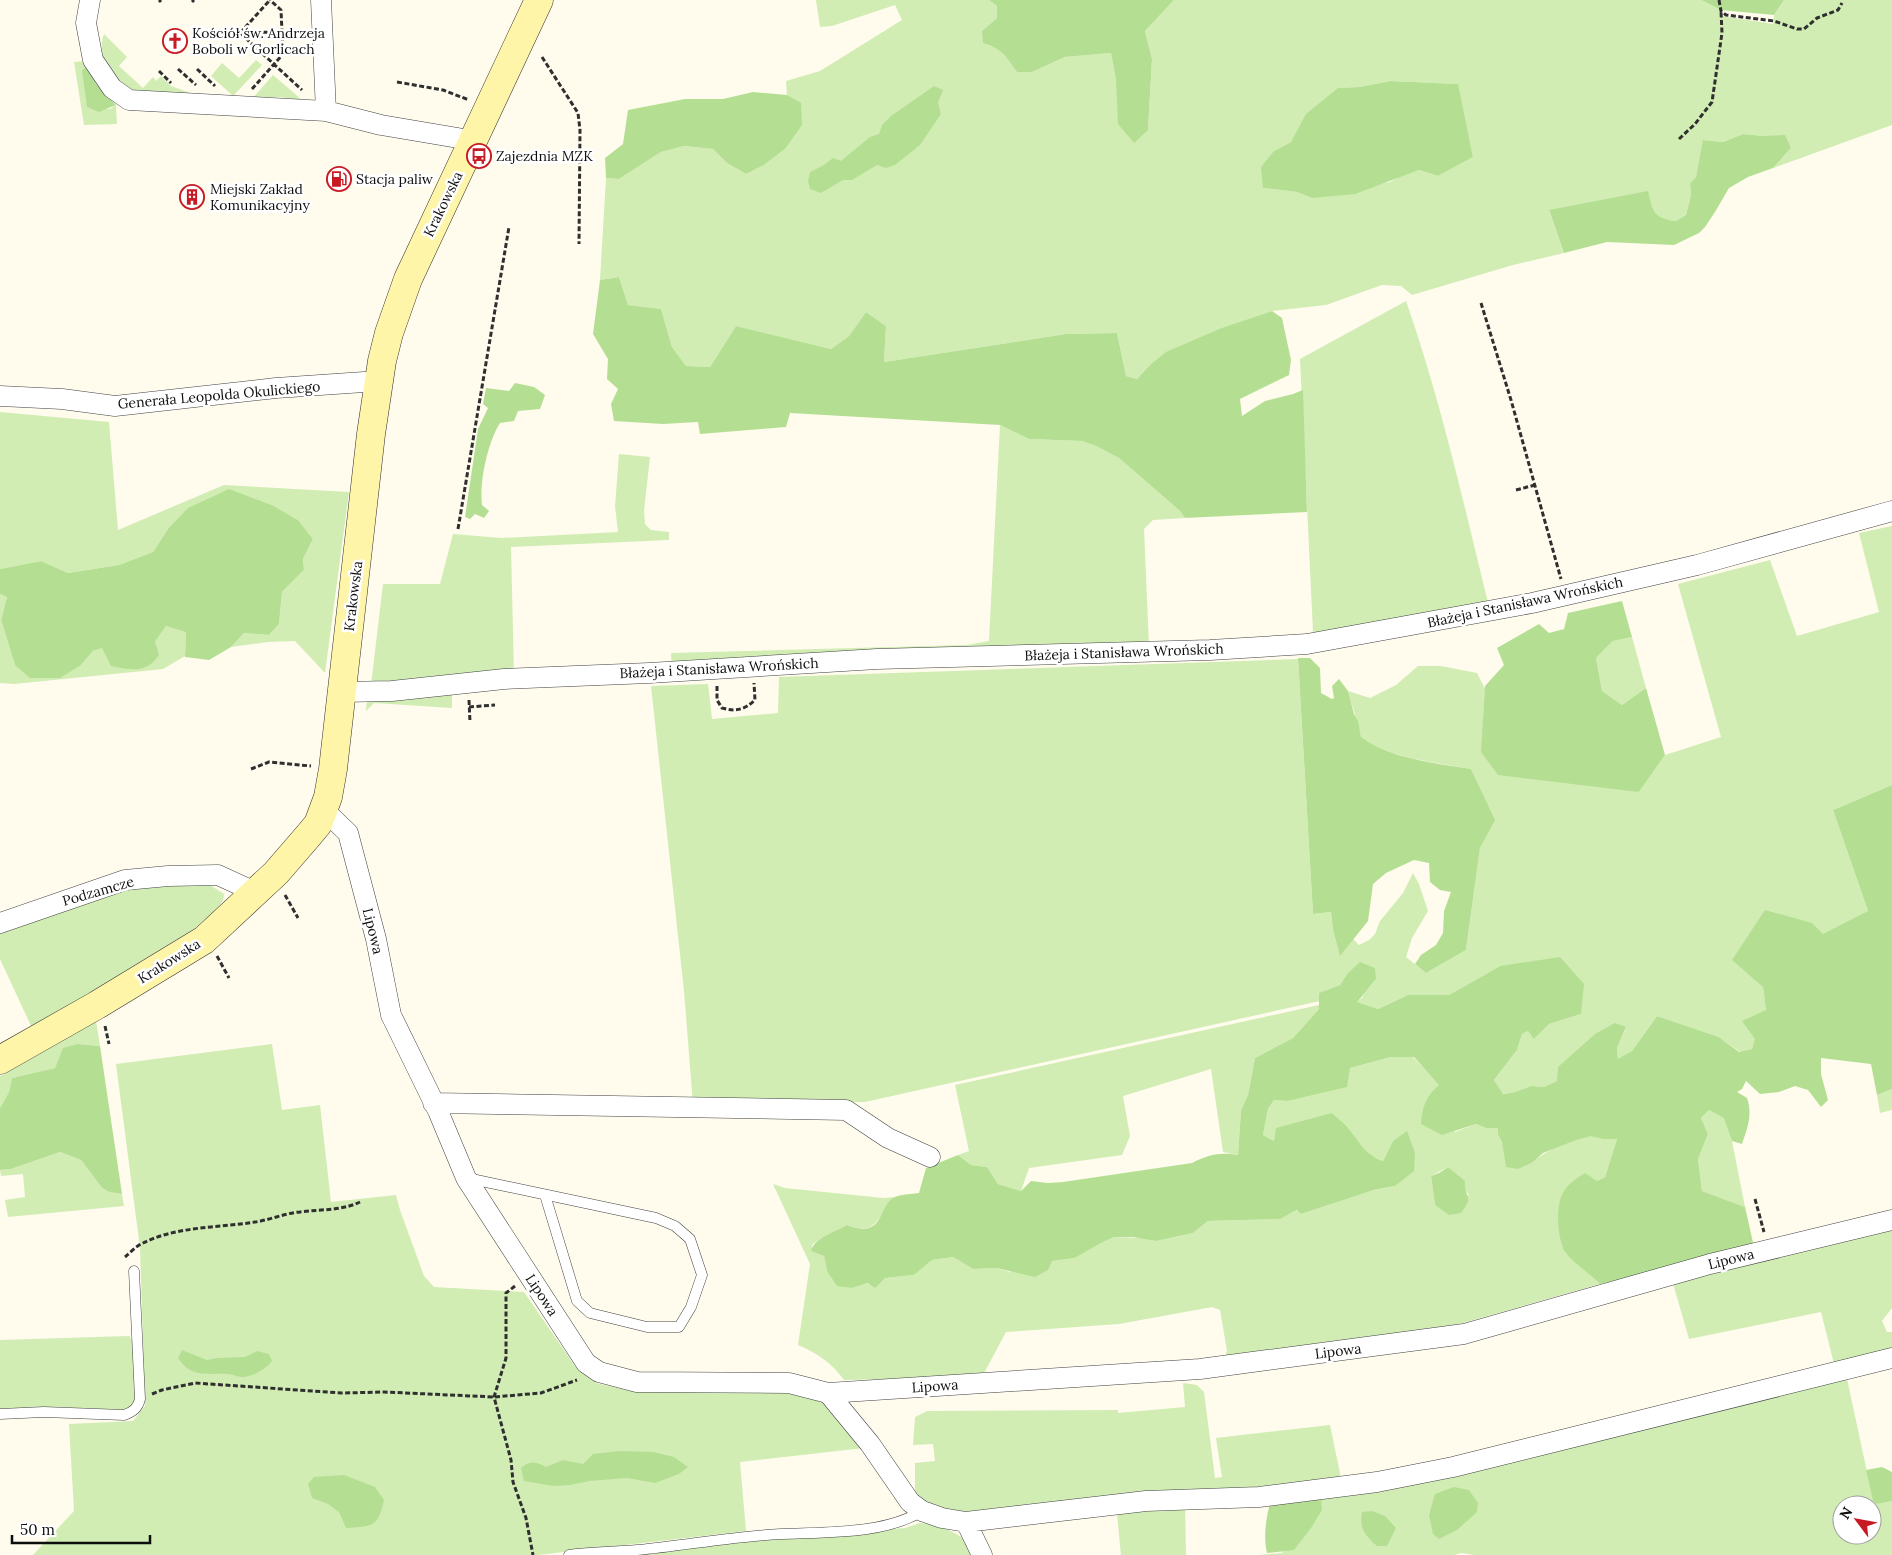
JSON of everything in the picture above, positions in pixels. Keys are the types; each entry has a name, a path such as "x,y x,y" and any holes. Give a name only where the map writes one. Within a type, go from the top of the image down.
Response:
{"street":[{"path":"90,0 86,23 94,60 112,88 129,100 326,111 381,125 458,138 472,143"},
{"path":"321,0 326,111"},
{"name":"Krakowska","path":"0,1060 97,1005 204,940 276,873 318,824 328,797 333,769 382,361 400,299 472,143 481,105 540,0"},
{"name":"Generała Leopolda Okulickiego","path":"0,396 62,399 115,406 276,388 364,382 378,383"},
{"name":"Błażeja i Stanisława Wrońskich","path":"342,692 392,691 504,679 878,659 1210,650 1306,644 1532,603 1697,565 1892,511"},
{"name":"Lipowa","path":"324,810 348,833 376,939 391,1015 466,1178 586,1363 599,1372 636,1382 790,1383 828,1393 1210,1373 1464,1334 1710,1264 1892,1220"},
{"name":"Podzamcze","path":"0,923 124,880 168,876 218,876 255,892"},
{"path":"433,1103 846,1110 888,1138 930,1157"},
{"path":"828,1393 870,1444 905,1495 922,1511 942,1518 966,1522 1146,1501 1259,1497 1377,1482 1452,1467 1892,1358"},
{"path":"966,1522 982,1555"}],"lane":[{"path":"466,1178 656,1218 674,1226 690,1239 702,1275 691,1307 679,1327 647,1327 590,1313 577,1301 546,1195"},
{"path":"0,1414 44,1412 124,1415 131,1413 138,1406 140,1399 134,1271"},
{"path":"569,1555 637,1550 764,1535 857,1530 894,1524 910,1519 922,1511"}],"path":[{"path":"237,106 283,54 281,10 270,0 240,33"},
{"path":"1679,139 1695,124 1712,102 1722,33 1719,0"},
{"path":"1720,11 1726,15 1774,21 1804,29 1818,18 1838,10 1842,3"},
{"path":"240,33 322,30"},
{"path":"240,33 326,111"},
{"path":"542,57 578,113 580,130 579,244"},
{"path":"178,69 201,90"},
{"path":"197,69 221,91"},
{"path":"397,82 443,90 481,105"},
{"path":"458,529 509,227"},
{"path":"1481,303 1512,400 1566,595"},
{"path":"1516,490 1535,485"},
{"path":"712,669 718,683 717,700 722,708 732,711 746,708 755,700 752,667"},
{"path":"469,695 470,722"},
{"path":"469,707 495,705"},
{"path":"251,769 269,762 317,766"},
{"path":"282,888 298,918"},
{"path":"216,956 228,978"},
{"path":"104,1018 109,1044"},
{"path":"1755,1199 1766,1238"},
{"path":"125,1257 141,1244 164,1236 214,1226 256,1222 292,1213 336,1210 360,1202"},
{"path":"530,1276 506,1293 506,1358 494,1397 511,1460 513,1482 526,1518 533,1555"},
{"path":"140,1399 162,1390 195,1383 342,1393 384,1392 494,1397 541,1393 599,1372"}],"green space":[{"path":"816,0 989,0 997,6 997,18 982,31 1017,72 1032,72 1065,57 1111,53 1116,80 1148,130 1152,59 1145,31 1174,0 1701,0 1721,10 1722,16 1773,24 1774,15 1784,0 1892,0 1892,125 1773,168 1791,148 1763,136 1743,134 1723,142 1704,140 1696,177 1690,183 1691,195 1686,215 1676,221 1662,219 1653,212 1549,211 1564,253 1513,265 1412,295 1401,286 1382,285 1326,305 1272,311 1224,327 1150,365 1137,379 1126,376 1117,333 1066,334 884,362 886,326 866,312 849,336 831,349 736,326 710,367 686,366 672,347 661,309 628,305 619,277 600,280 606,178 619,179 661,152 684,146 713,149 727,163 746,174 764,165 785,149 801,104 787,95 786,81 820,71 902,20 895,5 832,26 820,27","holes":["1391,81 1457,84 1473,157 1438,176 1419,170 1390,182 1312,198 1297,192 1263,188 1274,151 1291,142 1339,88 1359,87"]},
{"path":"989,0 1174,0 1145,31 1152,59 1148,130 1134,143 1118,124 1116,80 1111,53 1065,57 1032,72 1017,72 999,50 983,43 982,31 997,18 997,6"},
{"path":"1701,0 1784,0 1774,15 1721,10"},
{"path":"104,34 127,57 119,66 143,88 153,77 156,81 161,76 171,86 193,94 146,98 136,95 127,89 106,65 102,44"},
{"path":"256,60 262,65 233,96 211,76 222,63 239,78"},
{"path":"88,61 87,107 110,109 116,105 117,124 84,125 74,62"},
{"path":"87,67 91,71 96,84 116,105 99,112 87,107 82,70"},
{"path":"273,75 302,100 279,97 253,98"},
{"path":"1391,81 1458,84 1473,157 1438,176 1419,170 1355,194 1312,198 1297,192 1263,188 1261,167 1274,151 1291,142 1306,114 1338,88 1359,87"},
{"path":"934,86 943,90 938,103 941,114 920,145 895,165 886,168 877,165 852,180 843,180 821,193 810,189 808,181 810,172 833,158 841,161 870,137 879,134 882,125 891,116"},
{"path":"753,92 787,95 801,103 802,125 785,149 764,165 746,174 727,163 713,149 684,146 661,152 619,179 606,178 605,158 623,144 628,110 685,99 723,99"},
{"path":"1743,134 1763,136 1785,135 1791,148 1773,168 1748,177 1729,188 1705,227 1699,233 1674,245 1607,242 1564,253 1549,210 1648,191 1655,213 1668,220 1676,221 1686,215 1691,195 1690,183 1696,177 1703,140 1723,142"},
{"path":"619,277 628,305 661,309 672,347 686,366 710,367 736,326 831,349 849,336 866,312 886,326 884,362 1066,334 1117,333 1126,376 1137,379 1166,352 1224,327 1272,311 1282,318 1291,360 1289,375 1240,399 1242,416 1265,401 1303,390 1307,512 1185,518 1180,511 1119,458 1096,446 1082,441 1029,439 1000,425 790,413 786,427 700,434 698,422 663,424 614,421 611,404 618,389 607,379 608,359 593,334 600,280"},
{"path":"1406,301 1441,415 1489,607 1316,637 1313,632 1300,359"},
{"path":"515,383 534,387 545,395 540,409 518,411 514,421 500,423 488,451 483,474 482,505 489,511 484,518 475,514 470,519 465,517 478,429 488,408 483,404 486,388 509,391"},
{"path":"0,412 109,422 118,530 224,485 349,492 325,673 295,641 268,642 231,647 244,633 269,635 279,624 282,592 304,570 303,559 313,539 298,520 274,506 168,529 153,552 119,565 68,573 41,561 0,569"},
{"path":"1000,425 1029,439 1082,441 1096,446 1119,458 1180,511 1185,518 1153,520 1144,529 1149,646 672,668 671,653 967,645 989,641"},
{"path":"619,454 650,457 644,511 645,524 651,530 669,532 669,540 511,547 514,676 371,685 383,584 440,584 453,534 501,538 618,532 615,506"},
{"path":"229,489 274,506 298,520 313,539 303,559 304,570 282,592 279,624 269,635 244,633 231,647 209,660 185,657 186,632 166,626 155,642 159,655 154,661 143,668 125,669 111,666 102,648 93,651 81,665 60,678 30,678 15,665 1,620 7,597 0,594 0,569 41,561 68,573 119,565 153,552 168,529 188,508"},
{"path":"1892,526 1892,785 1833,810 1868,911 1763,987 1766,1010 1752,1049 1740,1052 1719,1037 1657,1016 1632,1051 1618,1060 1617,1048 1626,1028 1557,1081 1544,1087 1531,1086 1515,1092 1502,1094 1494,1080 1517,1050 1522,1034 1528,1031 1535,1038 1549,1024 1581,1014 1500,966 1449,995 1408,995 1378,1009 1356,1002 1362,998 1367,987 1347,974 1340,985 1320,993 1320,1001 865,1102 693,1104 684,991 651,686 708,684 712,719 778,713 779,677 1298,659 1313,914 1331,912 1333,930 1340,955 1353,939 1359,945 1369,940 1375,934 1380,921 1403,893 1413,873 1419,884 1428,911 1412,938 1406,957 1426,973 1466,950 1480,848 1494,820 1471,769 1400,755 1361,737 1348,691 1370,698 1396,685 1418,666 1441,666 1477,673 1485,689 1483,720 1639,792 1665,755 1721,737 1678,584 1770,560 1797,636 1879,612 1859,533"},
{"path":"0,594 7,597 1,620 15,665 81,665 93,651 102,648 155,642 166,626 186,631 185,656 163,669 14,684 0,683"},
{"path":"1622,601 1632,637 1613,641 1596,658 1602,691 1622,705 1646,688 1665,755 1639,792 1498,775 1481,752 1485,686 1504,665 1497,648 1539,624 1549,633 1564,629 1568,613"},
{"path":"1632,637 1646,688 1622,705 1602,691 1596,658 1613,641"},
{"path":"1298,658 1310,658 1320,668 1321,693 1332,699 1334,698 1332,686 1339,679 1348,691 1361,737 1399,755 1471,769 1495,820 1480,848 1466,950 1426,973 1415,964 1421,955 1436,945 1443,933 1444,911 1451,892 1440,890 1430,882 1429,863 1414,860 1386,873 1373,884 1368,921 1340,956 1333,930 1331,912 1313,914"},
{"path":"452,693 452,708 374,703 366,711 367,698"},
{"path":"1892,785 1892,1089 1877,1095 1871,1064 1821,1058 1821,1074 1828,1100 1821,1107 1808,1090 1795,1086 1779,1092 1760,1094 1746,1081 1742,1089 1737,1092 1747,1098 1749,1104 1749,1122 1742,1144 1732,1141 1724,1118 1709,1110 1701,1118 1708,1134 1698,1159 1702,1191 1745,1207 1754,1247 1600,1284 1565,1252 1560,1238 1558,1212 1561,1197 1573,1181 1585,1173 1597,1181 1605,1177 1617,1139 1603,1139 1591,1136 1543,1153 1533,1162 1518,1169 1506,1167 1498,1128 1486,1128 1476,1124 1442,1135 1421,1124 1425,1102 1439,1085 1414,1057 1391,1057 1350,1068 1347,1087 1287,1101 1274,1100 1268,1109 1263,1135 1274,1141 1276,1128 1332,1113 1371,1155 1383,1161 1393,1141 1407,1131 1415,1153 1414,1171 1395,1186 1374,1190 1301,1214 1297,1210 1280,1219 1208,1221 1193,1233 1156,1241 1133,1237 1114,1237 1075,1258 1052,1261 1048,1270 1035,1277 996,1268 973,1269 953,1257 932,1260 914,1275 885,1278 875,1288 868,1283 852,1288 837,1286 827,1271 824,1256 811,1251 816,1242 847,1225 868,1228 875,1225 889,1201 895,1197 919,1193 926,1168 958,1155 971,1165 987,1167 998,1184 1021,1191 1031,1181 1063,1182 1192,1163 1214,1155 1238,1155 1241,1110 1248,1095 1255,1058 1293,1038 1319,1009 1319,993 1340,985 1347,974 1360,962 1375,968 1376,979 1357,1002 1378,1009 1408,995 1449,995 1500,966 1560,957 1584,984 1581,1014 1549,1024 1534,1039 1528,1031 1522,1034 1517,1050 1494,1080 1503,1094 1531,1086 1544,1087 1557,1081 1558,1067 1595,1034 1615,1023 1626,1027 1617,1048 1618,1059 1632,1051 1657,1016 1719,1037 1739,1052 1752,1049 1755,1039 1742,1021 1766,1010 1763,987 1732,960 1765,910 1812,923 1823,934 1868,911 1833,810"},
{"path":"165,882 210,885 224,894 223,899 217,909 194,929 32,1028 0,959 0,931 141,885"},
{"path":"1319,1005 1319,1009 1293,1038 1255,1058 1248,1095 1241,1110 1238,1155 1223,1152 1211,1069 1123,1096 1130,1136 1122,1155 1029,1168 1021,1191 998,1184 987,1167 971,1165 958,1155 969,1151 955,1085"},
{"path":"96,1021 100,1046 78,1044 60,1056 55,1068 12,1078 9,1092 0,1108 0,1076"},
{"path":"78,1044 100,1046 122,1194 109,1192 102,1188 81,1160 60,1152 11,1169 0,1170 0,1108 9,1092 12,1078 55,1068 63,1048"},
{"path":"272,1044 282,1110 320,1105 331,1202 396,1195 424,1276 434,1287 524,1292 575,1366 596,1383 631,1391 791,1390 818,1398 850,1427 864,1448 740,1462 746,1531 538,1555 33,1555 74,1511 69,1424 133,1421 145,1406 140,1248 116,1064"},
{"path":"1391,1057 1413,1057 1440,1085 1455,1132 1476,1124 1486,1128 1498,1128 1499,1134 1506,1144 1533,1162 1552,1149 1583,1137 1593,1136 1617,1139 1605,1177 1597,1181 1565,1253 1600,1284 1431,1332 1223,1362 1227,1351 1220,1310 1212,1307 1119,1324 1006,1332 983,1375 985,1377 844,1380 824,1359 798,1345 810,1264 773,1184 785,1188 883,1198 895,1197 881,1217 871,1226 857,1228 847,1225 812,1245 812,1251 824,1256 827,1271 852,1288 885,1278 914,1275 932,1260 953,1257 973,1269 996,1268 1010,1272 1052,1261 1075,1258 1114,1237 1143,1238 1156,1241 1193,1233 1208,1221 1279,1219 1298,1210 1301,1214 1371,1191 1395,1186 1393,1141 1383,1161 1367,1152 1349,1129 1274,1141 1263,1135 1268,1109 1274,1100 1287,1101 1350,1068","holes":["1448,1167 1469,1195 1435,1205 1431,1176"]},
{"path":"1892,1089 1892,1110 1880,1113 1877,1095"},
{"path":"1709,1110 1725,1118 1732,1141 1745,1207 1702,1191 1698,1159 1708,1134 1701,1118"},
{"path":"60,1152 81,1160 102,1188 109,1192 122,1194 124,1206 8,1217 5,1200 25,1197 23,1174 1,1176 0,1170 11,1169"},
{"path":"1448,1167 1465,1181 1468,1200 1461,1213 1449,1215 1435,1205 1431,1176"},
{"path":"1892,1230 1892,1308 1882,1321 1887,1332 1892,1332 1892,1354 1835,1368 1821,1312 1689,1339 1672,1280"},
{"path":"129,1336 134,1343 137,1398 132,1406 126,1410 54,1407 0,1409 0,1340"},
{"path":"182,1350 207,1360 245,1357 257,1351 269,1354 272,1361 259,1372 246,1376 206,1374 194,1372 183,1364 178,1358"},
{"path":"1846,1374 1872,1495 1832,1495 1832,1545 1882,1545 1882,1502 1892,1501 1892,1555 1475,1555 1461,1553 1454,1555 1258,1555 1282,1553 1321,1496"},
{"path":"1183,1383 1197,1385 1204,1392 1215,1478 1222,1477 1216,1438 1330,1425 1342,1483 984,1515 948,1511 917,1500 915,1492 915,1463 935,1461 933,1444 913,1445 915,1417 927,1411 1118,1410 1118,1413 1185,1407"},
{"path":"619,1451 653,1452 674,1457 688,1467 679,1474 655,1483 627,1478 554,1486 524,1481 521,1468 530,1463 546,1467 563,1460 583,1464 593,1454"},
{"path":"1882,1467 1892,1472 1892,1501 1882,1503 1882,1495 1872,1495 1866,1470"},
{"path":"344,1475 375,1487 384,1500 379,1516 372,1524 346,1528 339,1512 328,1504 312,1498 308,1484 314,1477"},
{"path":"1454,1487 1469,1490 1478,1503 1477,1512 1457,1530 1439,1539 1433,1534 1429,1515 1435,1494"},
{"path":"1321,1496 1322,1510 1294,1550 1267,1553 1265,1540 1266,1526 1271,1500"},
{"path":"1185,1502 1186,1555 1121,1555 1117,1514"},
{"path":"1372,1511 1385,1516 1396,1528 1387,1546 1377,1546 1362,1527 1362,1512"},
{"path":"920,1523 944,1528 960,1536 966,1541 975,1555 623,1555 741,1542 905,1528"}],"place":[{"name":"Kościół św. Andrzeja Boboli w Gorlicach","path":"175,41"},
{"name":"Zajezdnia MZK","path":"479,156"},
{"name":"Stacja paliw","path":"339,179"},
{"name":"Miejski Zakład Komunikacyjny","path":"192,197"}]}
